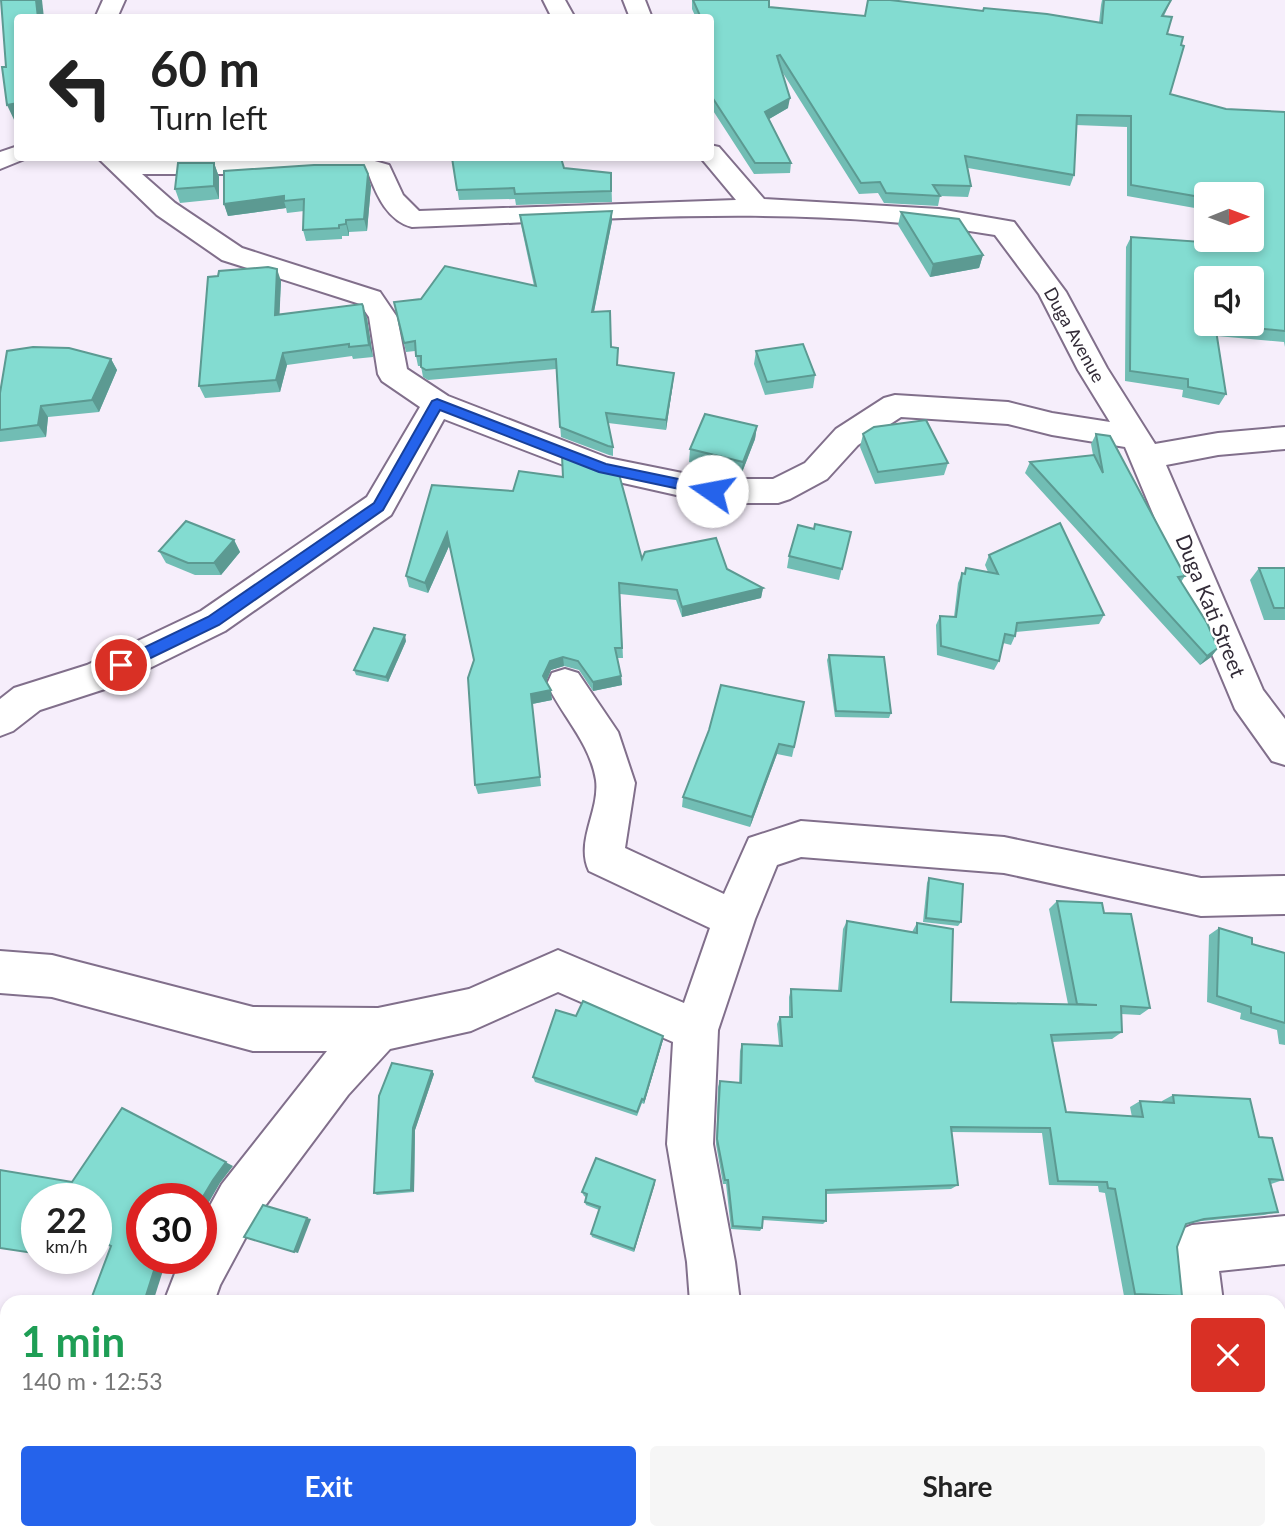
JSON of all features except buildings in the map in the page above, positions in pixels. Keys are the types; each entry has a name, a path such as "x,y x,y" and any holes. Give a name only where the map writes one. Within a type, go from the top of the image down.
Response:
{"street":[{"path":"714,157 756,207"},
{"path":"115,162 166,209 232,254 370,298 383,317 393,374 437,404 603,468 712,491 778,491 816,471 847,437 895,406 1008,413 1140,447 1285,438"},
{"name":"Duga Avenue","path":"115,162 364,166 380,170 391,198 412,219 756,207 939,217 1004,228 1052,292 1093,370 1140,447"},
{"path":"0,720 27,699 98,676 214,621 379,506 437,404"},
{"name":"Duga Kati Street","path":"1140,447 1248,698 1285,749"},
{"path":"565,684 605,743 616,782 603,858 734,919"},
{"path":"714,1295 690,1143 696,1030 734,919 763,851 801,839 1004,855 1201,897 1285,895"},
{"path":"0,972 52,976 253,1029 379,1030 471,1010 558,971 696,1030"},
{"path":"191,1295 198,1274 239,1201 332,1079 379,1030"},
{"path":"1197,1295 1192,1250 1285,1241"}],"route":[{"path":"121,665 214,621 379,506 437,404 603,468 712,491"}]}
